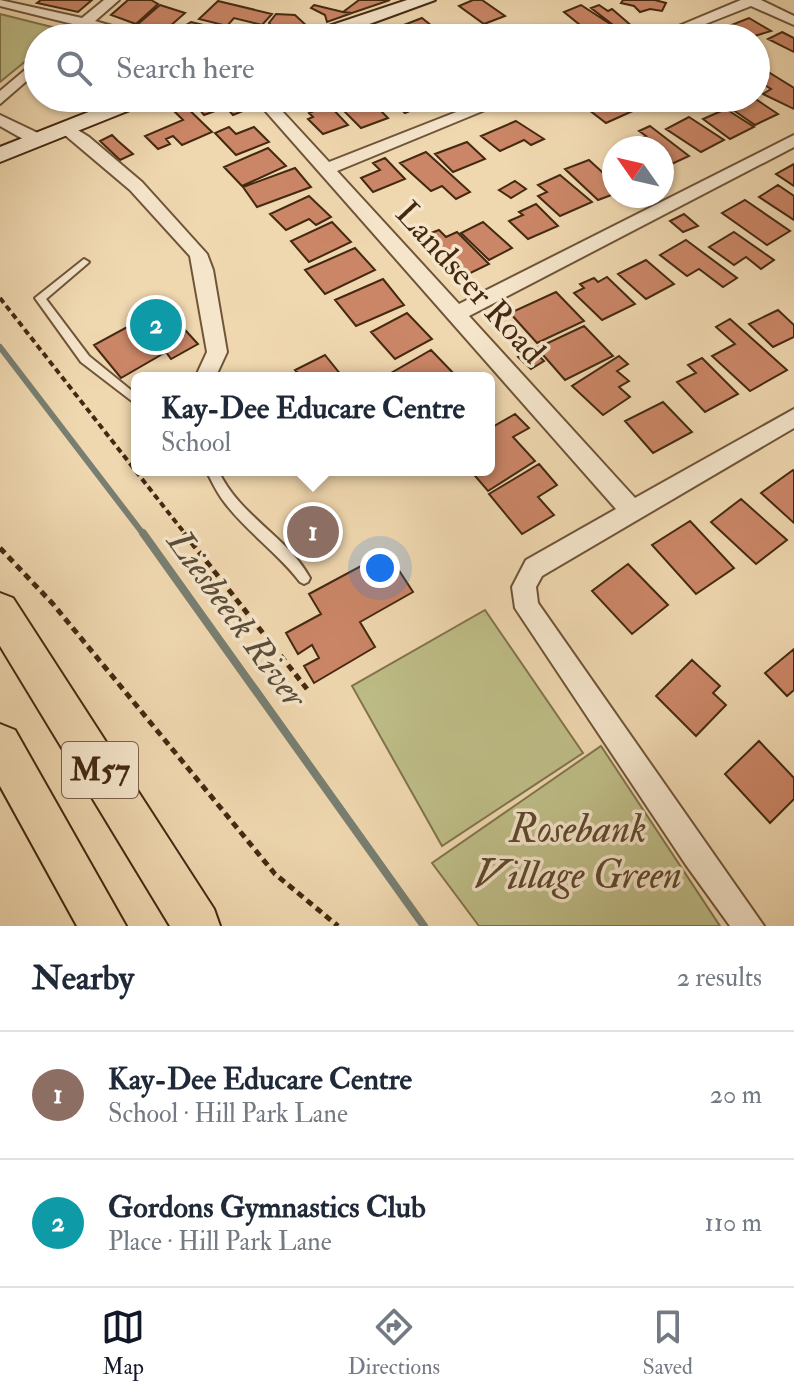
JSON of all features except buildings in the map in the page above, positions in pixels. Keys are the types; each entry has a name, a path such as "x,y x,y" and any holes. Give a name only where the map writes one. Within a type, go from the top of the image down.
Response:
{"main road":[{"path":"354,24 426,0"},
{"path":"0,155 105,112"},
{"name":"M57","path":"0,611 197,926"},
{"name":"M57","path":"0,745 103,926"}],"street":[{"path":"84,24 112,0"},
{"path":"691,24 750,0 794,21"},
{"path":"0,2 79,24"},
{"path":"0,99 24,76"},
{"name":"Landseer Road","path":"274,112 632,510"},
{"path":"324,170 471,112"},
{"path":"0,120 36,139"},
{"path":"65,127 96,148 125,174 198,254 204,270 217,352 208,372"},
{"path":"455,315 794,140"},
{"path":"749,926 696,855 524,600 525,578 534,568 794,418"}],"lane":[{"path":"84,262 40,298 85,359 131,396"},
{"path":"214,476 260,530 292,559 304,578"}],"path":[{"path":"0,298 131,465"},
{"path":"140,476 307,689"},
{"path":"0,548 53,604 275,874 338,926"}],"green space":[{"path":"0,14 40,24 24,24 24,62 0,82"},
{"path":"485,610 583,753 442,846 352,686"},
{"name":"Rosebank Village Green","path":"601,746 720,926 479,926 432,863"}],"waterway":[{"name":"Liesbeeck River","path":"0,347 144,535"},
{"name":"Liesbeeck River","path":"143,533 424,926"}],"place":[{"name":"Gordons Gymnastics Club","path":"156,325"},
{"name":"Kay-Dee Educare Centre","path":"313,532"}]}
